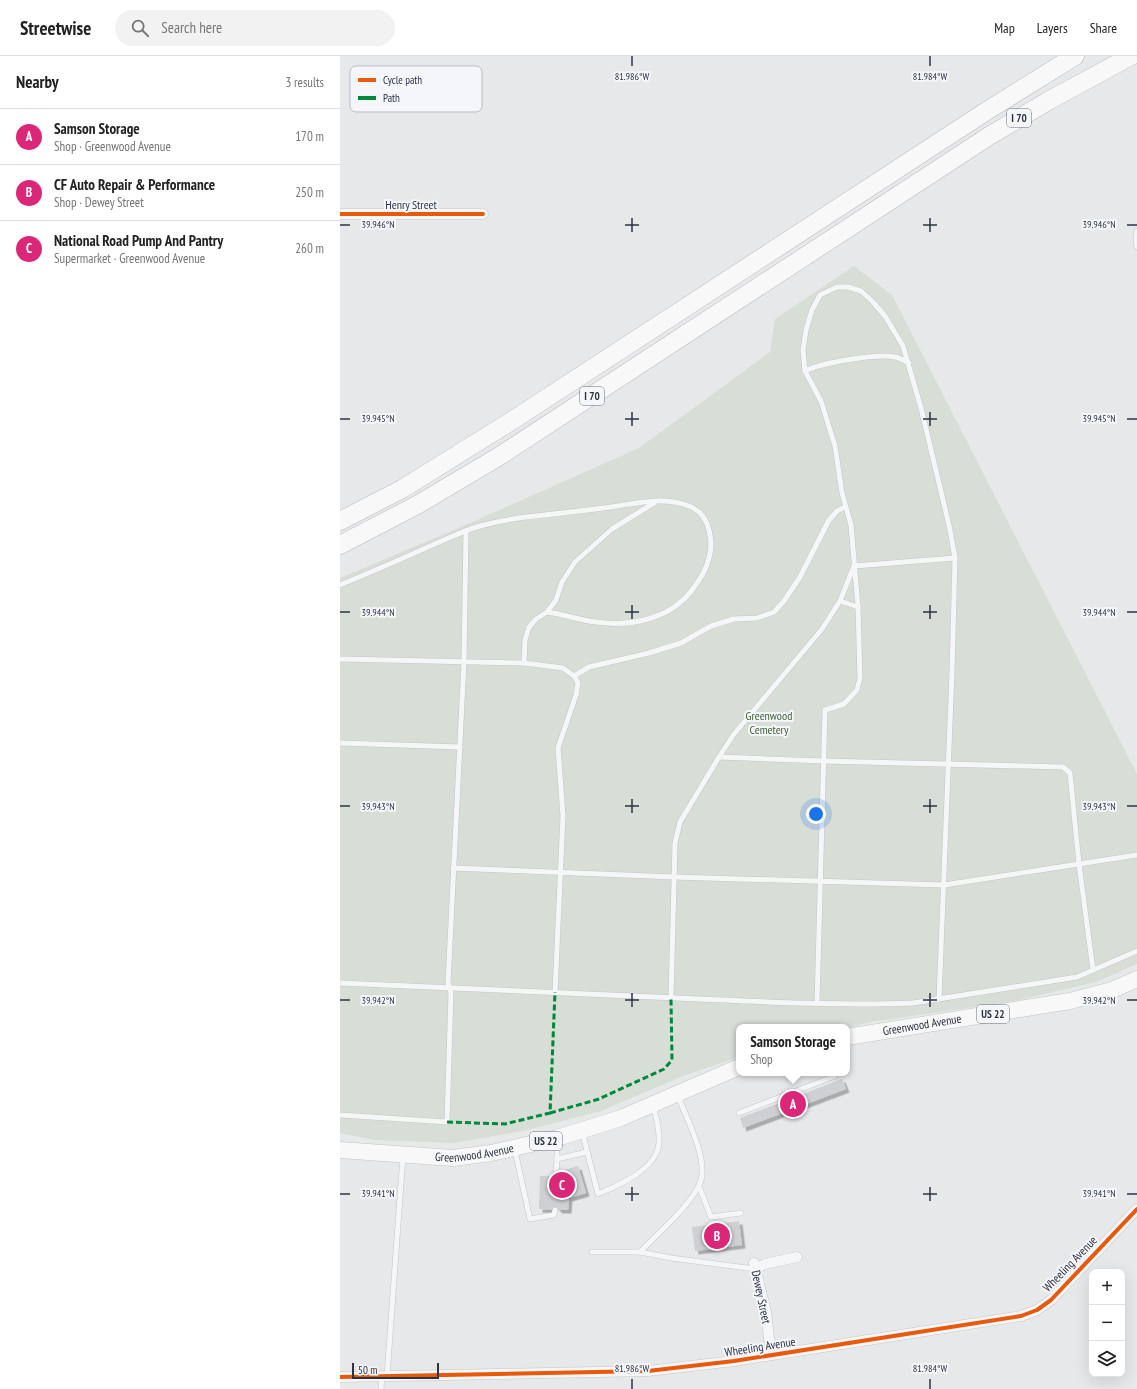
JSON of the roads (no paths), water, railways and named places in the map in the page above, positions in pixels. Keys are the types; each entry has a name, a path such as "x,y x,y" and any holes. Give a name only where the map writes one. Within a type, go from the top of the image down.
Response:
{"highway":[{"name":"I 70","path":"340,521 402,490 507,424 899,168 1075,56"},
{"name":"I 70","path":"340,545 417,505 498,457 989,136 1131,56"}],"main road":[{"name":"Greenwood Avenue","path":"850,1039 1070,1001 1112,990 1137,979"},
{"name":"Greenwood Avenue","path":"340,1150 403,1156 453,1158 514,1148 582,1131 621,1118 736,1068"}],"street":[{"name":"Henry Street","path":"340,214 483,214"},
{"name":"Wheeling Avenue","path":"340,1377 648,1371 771,1355 1021,1316 1037,1310 1066,1285 1137,1209"},
{"path":"754,1266 797,1257"},
{"name":"Dewey Street","path":"754,1266 766,1312 771,1355"}],"lane":[{"path":"1137,231 1137,247"},
{"path":"816,1003 825,710 844,704 857,690 860,678 858,607 850,524 845,508 836,446 821,401 805,372 803,350 806,330 812,310 820,295 837,287 848,287 861,291 873,302 894,330 903,346 909,363 949,525 955,558 944,886 938,999"},
{"path":"805,372 816,366 880,356 896,357 909,363"},
{"path":"524,663 525,640 529,627 536,619 547,612 556,600 562,582 575,562 612,529 656,501"},
{"path":"340,586 466,531 512,519 656,501 689,506 699,511 706,521 710,532 711,548 708,563 692,591 666,611 650,619 634,623 594,622 547,612"},
{"path":"574,676 589,667 650,653 681,643 711,626 734,619 757,618 774,612 784,601 800,577 829,520 837,511 845,508"},
{"path":"340,1115 447,1122 451,993 448,983 464,662 466,531"},
{"path":"854,566 955,558"},
{"path":"671,998 675,844 680,822 734,734 822,629 840,601 854,566"},
{"path":"840,601 858,607"},
{"path":"340,659 524,663 563,668 574,676 578,683 576,695 558,748 562,816 555,992"},
{"path":"340,743 460,747"},
{"path":"719,757 1063,767 1070,773 1079,864 1094,970"},
{"path":"453,868 944,886 1137,855"},
{"path":"340,983 671,998 890,1004 938,999 1042,984 1077,977 1137,951"},
{"path":"739,1113 835,1076"},
{"path":"640,1252 680,1212 699,1186 702,1174 700,1154 677,1094"},
{"path":"582,1131 598,1194 629,1180 646,1166 656,1154 659,1144 659,1129 653,1104"},
{"path":"556,1176 558,1159 557,1138"},
{"path":"514,1148 530,1219 554,1215 555,1210"},
{"path":"558,1159 587,1152"},
{"path":"381,1389 384,1376 403,1156"},
{"path":"699,1186 711,1217 741,1213"},
{"path":"592,1252 640,1252 671,1258 754,1266"}],"place":[{"name":"Samson Storage","path":"793,1104"},
{"name":"National Road Pump And Pantry","path":"562,1185"},
{"name":"CF Auto Repair & Performance","path":"717,1236"}],"park label":[{"name":"Greenwood Cemetery","path":"769,723"}]}
